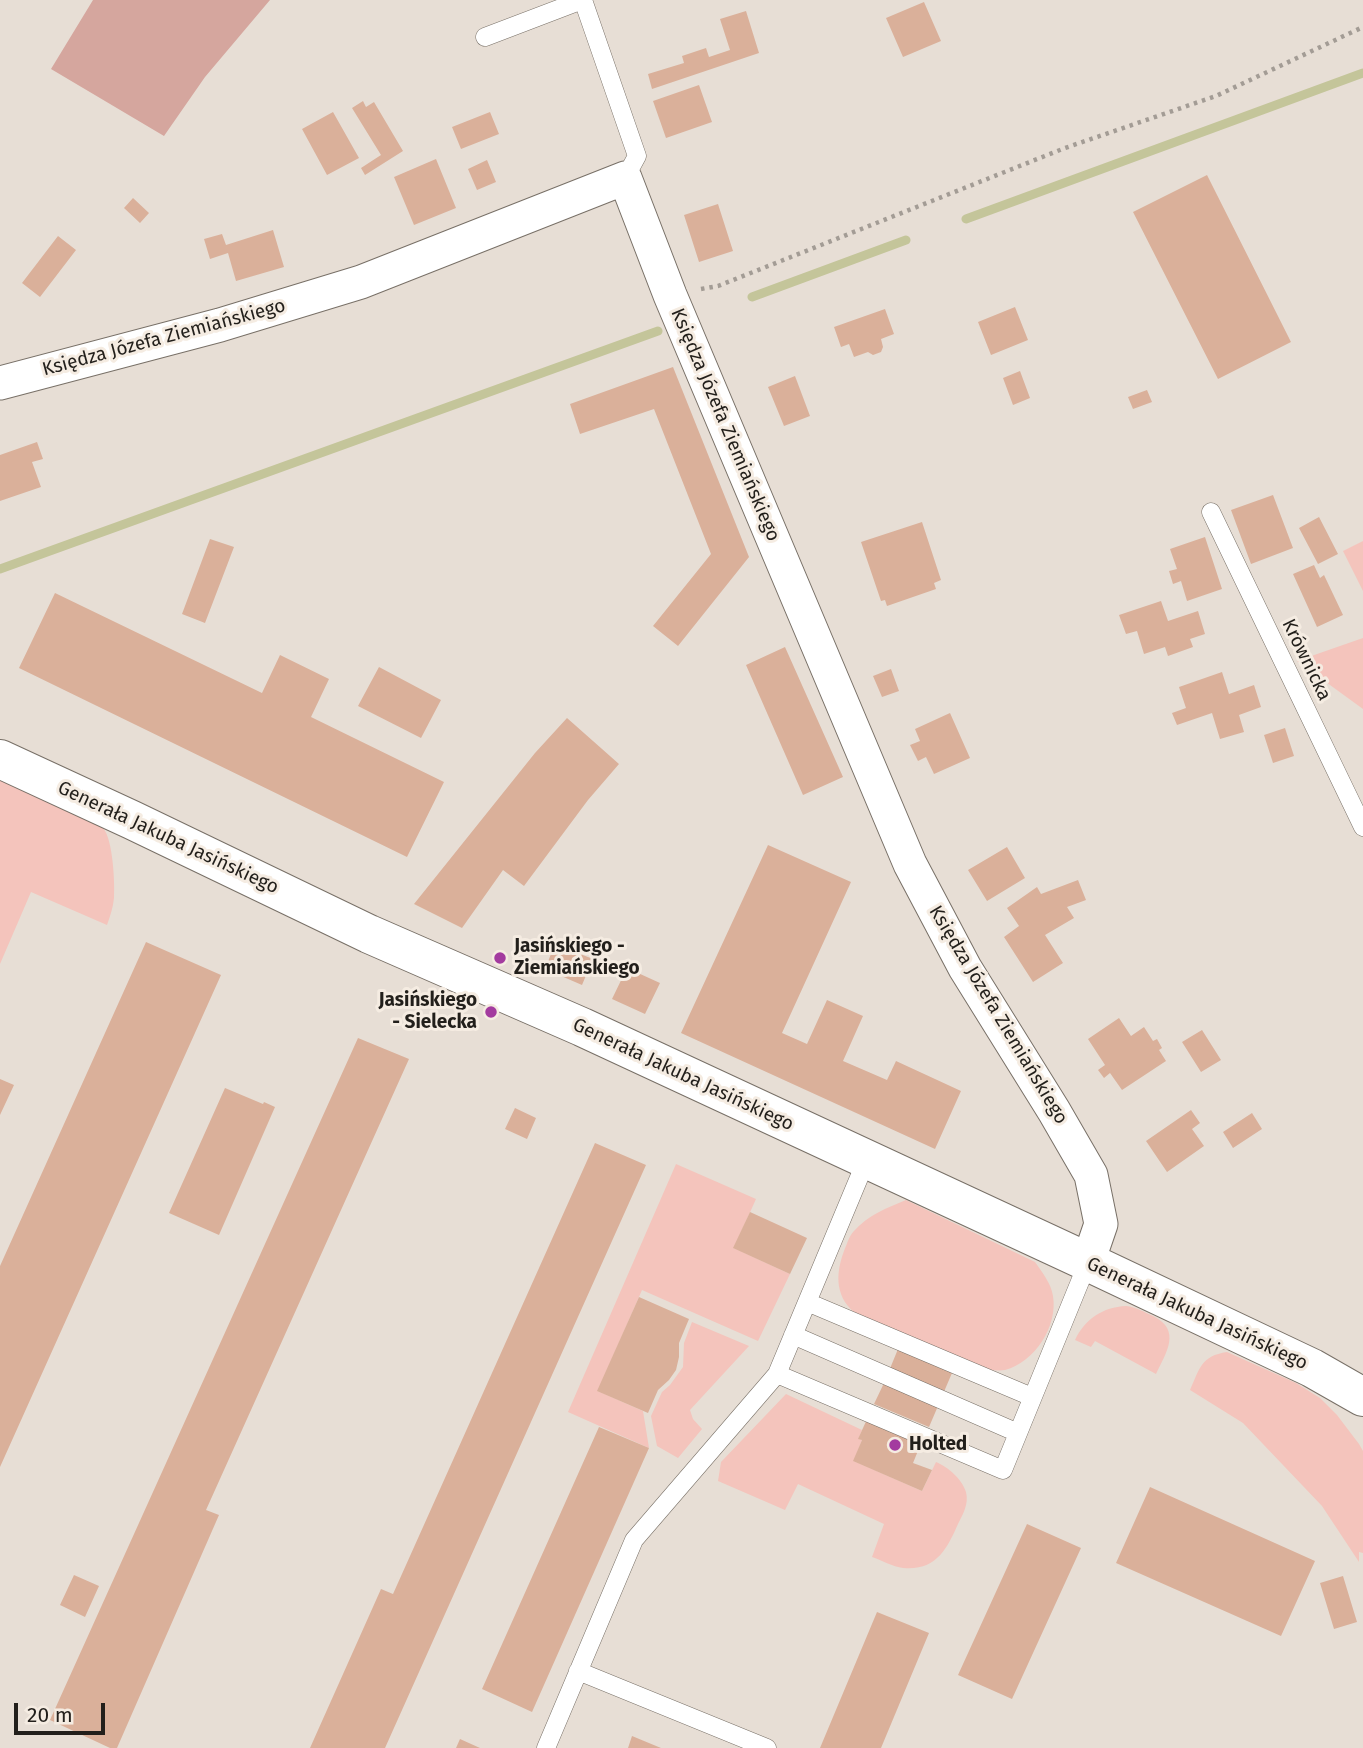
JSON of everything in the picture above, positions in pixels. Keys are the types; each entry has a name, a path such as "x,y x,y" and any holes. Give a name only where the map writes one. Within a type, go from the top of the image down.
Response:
{"street":[{"name":"Księdza Józefa Ziemiańskiego","path":"0,383 220,325 361,282 625,178 670,295 910,863 965,968 1091,1175 1101,1224 1088,1262"},
{"name":"Generała Jakuba Jasińskiego","path":"0,760 144,825 369,934 582,1027 1088,1262 1312,1368 1363,1397"}],"lane":[{"path":"485,37 582,0 637,156 625,178"},
{"name":"Krównicka","path":"1211,512 1363,827"},
{"path":"546,1748 634,1539 777,1374 866,1161"},
{"path":"777,1374 1003,1470 1088,1262"},
{"path":"807,1302 1032,1397"},
{"path":"793,1335 1018,1433"},
{"path":"578,1671 766,1748"}],"path":[{"path":"670,295 718,286 1065,148 1216,96 1363,27"}],"shaded area":[{"path":"93,0 270,0 205,77 164,136 51,69"},
{"path":"1363,541 1363,591 1343,551"},
{"path":"1363,638 1363,709 1297,661"},
{"path":"0,778 103,828 111,851 114,891 107,925 31,892 0,964"},
{"path":"676,1164 756,1199 734,1248 790,1274 758,1341 642,1290 598,1391 643,1411 649,1448 568,1412"},
{"path":"906,1200 1035,1262 1050,1287 1054,1307 1048,1330 1035,1351 1026,1359 1005,1370 989,1370 858,1315 850,1309 841,1294 838,1278 851,1235 872,1216"},
{"path":"1126,1306 1153,1316 1167,1328 1169,1342 1156,1374 1095,1341 1091,1347 1075,1340 1089,1320 1102,1312"},
{"path":"692,1322 749,1346 690,1410 693,1419 702,1429 678,1458 657,1446 651,1416 662,1392 683,1367 684,1343"},
{"path":"1227,1352 1296,1383 1320,1398 1359,1444 1363,1451 1363,1553 1359,1552 1359,1562 1322,1506 1243,1423 1190,1390 1202,1364"},
{"path":"786,1394 862,1430 859,1438 862,1440 854,1461 922,1491 936,1462 958,1478 966,1492 966,1505 949,1542 939,1556 924,1566 895,1566 872,1557 884,1524 798,1484 785,1510 718,1481 721,1462"}],"building":[{"path":"924,2 941,41 903,57 886,18"},
{"path":"746,11 759,53 652,89 648,74 684,63 682,56 706,48 709,57 730,50 720,19"},
{"path":"699,85 712,122 666,138 653,101"},
{"path":"363,101 366,107 374,102 403,151 365,175 361,168 381,155 352,108"},
{"path":"333,112 359,158 327,175 302,129"},
{"path":"490,112 499,134 461,149 452,127"},
{"path":"436,159 456,208 414,225 394,177"},
{"path":"487,160 496,182 477,190 468,169"},
{"path":"1207,175 1291,342 1218,379 1133,212"},
{"path":"133,198 149,213 140,223 124,208"},
{"path":"718,204 733,251 699,262 684,215"},
{"path":"273,230 284,267 236,281 228,253 210,259 204,239 222,234 226,245"},
{"path":"58,236 76,250 40,297 22,283"},
{"path":"1015,307 1028,340 991,355 978,322"},
{"path":"885,309 894,334 881,339 881,352 873,355 868,352 854,357 849,344 841,347 834,327"},
{"path":"673,367 749,557 678,646 653,626 711,554 654,409 580,434 570,404"},
{"path":"1020,371 1030,398 1013,405 1003,378"},
{"path":"795,376 810,416 784,426 768,387"},
{"path":"1147,390 1152,402 1133,409 1128,397"},
{"path":"37,442 43,459 32,462 41,487 0,501 0,455"},
{"path":"1273,495 1293,548 1251,564 1231,510"},
{"path":"1319,517 1338,554 1318,564 1299,528"},
{"path":"922,522 941,580 934,583 936,589 887,606 885,600 881,601 861,542"},
{"path":"1205,537 1222,589 1187,601 1181,581 1173,584 1169,571 1177,569 1170,549"},
{"path":"210,539 234,547 205,623 182,614"},
{"path":"1314,565 1320,578 1324,575 1343,615 1317,627 1293,574"},
{"path":"55,593 262,693 280,655 329,679 311,717 444,782 407,857 19,668"},
{"path":"1161,601 1168,621 1198,611 1205,634 1190,639 1193,647 1168,656 1165,647 1144,654 1137,631 1126,634 1119,615"},
{"path":"785,647 843,777 803,795 746,665"},
{"path":"379,667 441,700 421,738 358,706"},
{"path":"891,669 899,691 882,697 873,676"},
{"path":"1222,672 1229,694 1254,685 1261,707 1239,715 1244,732 1220,739 1212,713 1177,725 1172,713 1186,708 1179,687"},
{"path":"950,713 970,758 934,774 926,757 918,761 910,745 920,741 915,729"},
{"path":"567,718 619,764 588,800 524,886 503,870 462,928 414,904 535,753"},
{"path":"1285,728 1294,756 1273,763 1264,735"},
{"path":"768,845 851,882 782,1033 807,1044 827,1000 863,1016 843,1061 887,1080 896,1061 961,1091 935,1149 681,1033"},
{"path":"1007,847 1025,878 987,901 968,870"},
{"path":"1078,880 1086,900 1067,907 1074,918 1045,935 1063,963 1033,982 1004,937 1019,926 1007,908 1037,887 1041,894"},
{"path":"146,942 221,975 0,1467 0,1266"},
{"path":"555,944 593,959 582,985 545,969"},
{"path":"627,968 660,983 645,1014 612,999"},
{"path":"1119,1018 1131,1036 1144,1027 1153,1041 1157,1039 1162,1048 1159,1050 1166,1061 1122,1090 1110,1073 1104,1078 1098,1070 1105,1065 1088,1039"},
{"path":"1202,1030 1221,1060 1201,1072 1182,1042"},
{"path":"358,1038 409,1059 206,1510 219,1515 117,1748 110,1748 50,1720"},
{"path":"0,1079 14,1085 0,1115"},
{"path":"225,1088 275,1107 219,1235 169,1213"},
{"path":"515,1108 536,1118 527,1139 505,1129"},
{"path":"1191,1110 1200,1123 1192,1129 1204,1146 1167,1172 1146,1141"},
{"path":"1252,1113 1262,1129 1233,1148 1223,1132"},
{"path":"595,1143 646,1165 385,1748 310,1748 381,1589 393,1594"},
{"path":"750,1212 807,1238 790,1274 733,1248"},
{"path":"639,1297 689,1319 679,1343 676,1370 658,1390 648,1413 597,1391"},
{"path":"898,1349 952,1373 943,1394 889,1371"},
{"path":"884,1383 938,1406 929,1427 874,1404"},
{"path":"868,1417 922,1441 913,1463 932,1470 922,1491 853,1461 862,1440 858,1439"},
{"path":"599,1427 649,1448 532,1712 482,1689"},
{"path":"1150,1487 1315,1561 1281,1636 1116,1563"},
{"path":"1027,1524 1081,1548 1012,1699 958,1675"},
{"path":"74,1575 99,1586 85,1617 60,1605"},
{"path":"1343,1576 1357,1622 1334,1629 1320,1583"},
{"path":"877,1612 929,1633 881,1748 820,1748"},
{"path":"632,1736 661,1748 628,1748"},
{"path":"460,1739 480,1748 456,1748"}],"waterway":[{"path":"966,219 1363,73"},
{"path":"752,297 906,240"},
{"path":"0,569 658,331"}],"place":[{"name":"Jasińskiego - Ziemiańskiego","path":"500,958"},
{"name":"Jasińskiego - Sielecka","path":"491,1012"},
{"name":"Holted","path":"895,1445"}]}
